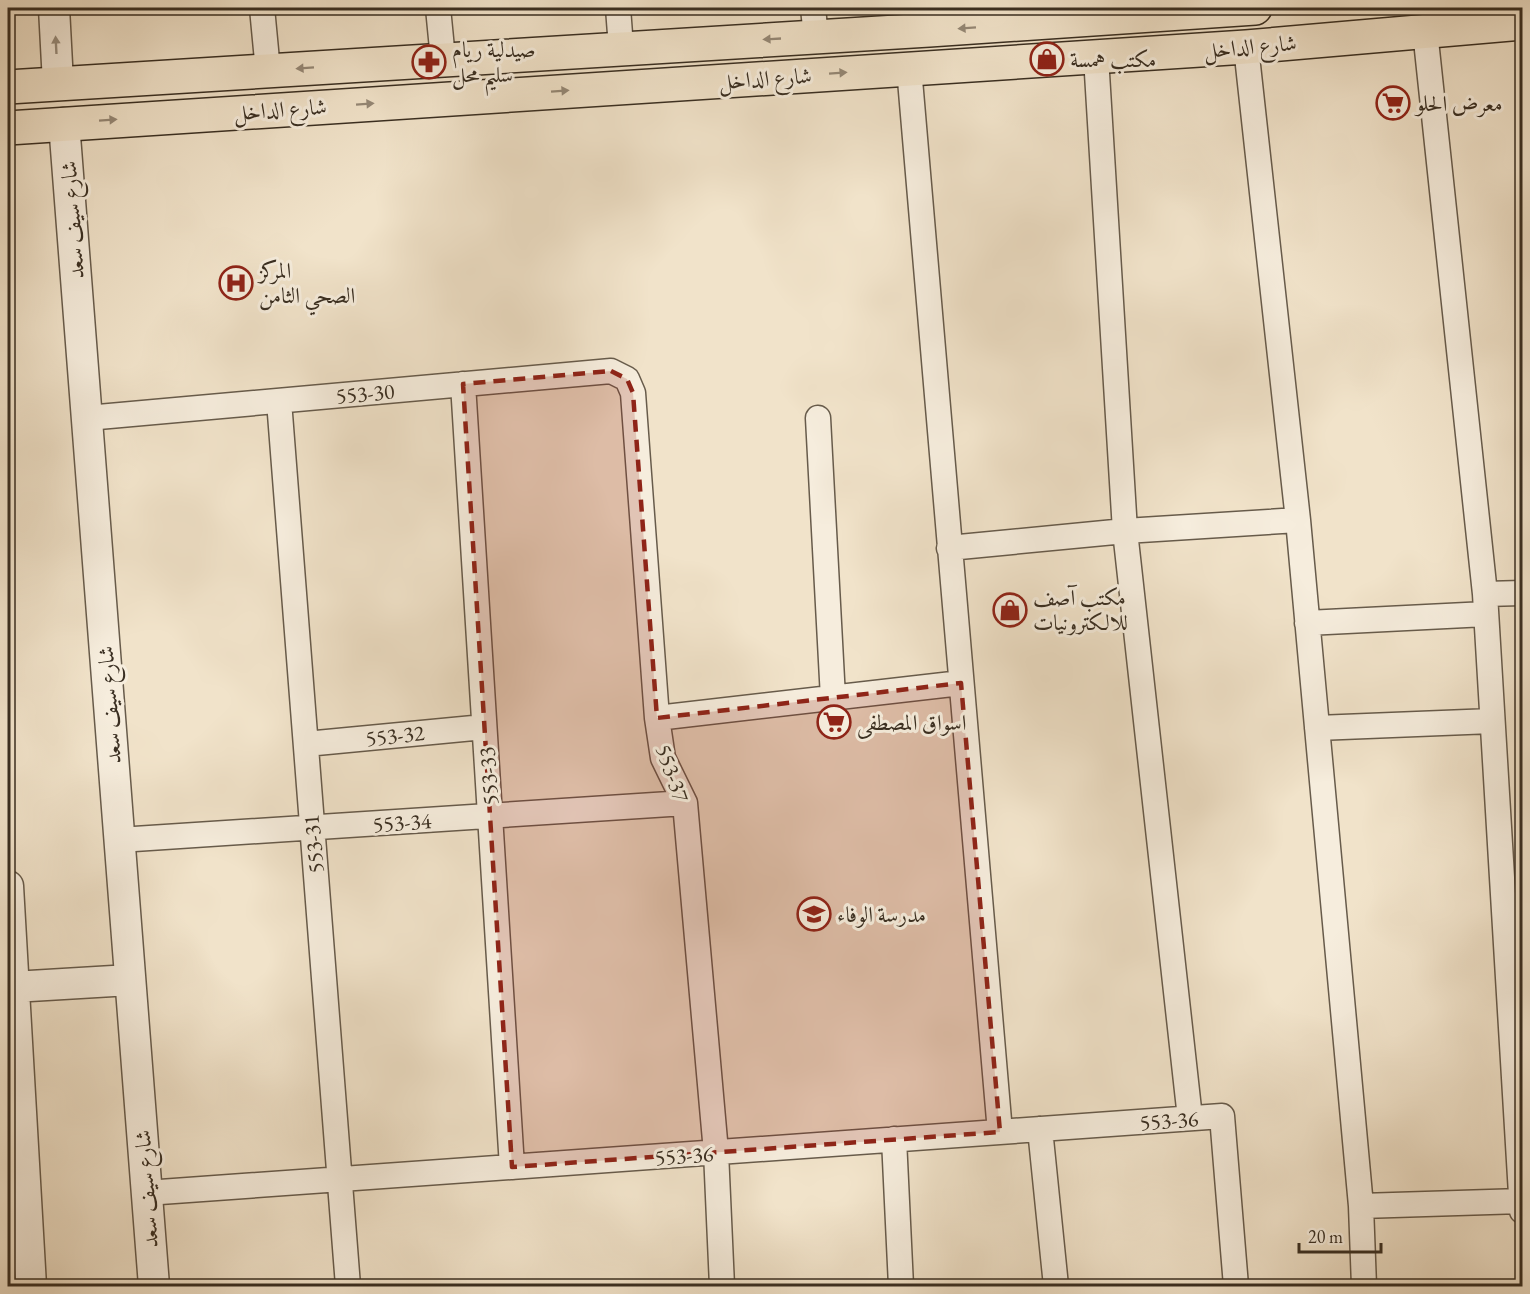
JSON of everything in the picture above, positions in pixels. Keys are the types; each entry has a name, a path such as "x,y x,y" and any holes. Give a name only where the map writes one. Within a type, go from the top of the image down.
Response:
{"main road":[{"name":"شارع الداخل","path":"8,87 621,47 815,22 1255,8"},
{"name":"شارع الداخل","path":"8,128 1246,47 1522,23"}],"street":[{"path":"54,8 58,83"},
{"path":"262,8 268,71"},
{"path":"438,8 443,59"},
{"path":"618,8 621,47"},
{"path":"1425,31 1485,604 1522,1211"},
{"path":"1246,47 1298,520 1361,1206 1364,1287"},
{"path":"1096,57 1125,531 1190,1118"},
{"path":"909,69 1000,1132"},
{"name":"شارع سيف سعد","path":"64,123 154,1287"},
{"name":"553-30","path":"87,418 611,371 627,379 633,393"},
{"name":"553-33","path":"463,384 512,1167"},
{"name":"553-37","path":"633,393 657,718 663,758 685,803 716,1152 722,1287"},
{"name":"553-31","path":"279,400 348,1287"},
{"path":"818,418 833,698"},
{"path":"949,548 1125,531 1298,520"},
{"path":"1307,623 1485,604 1522,593"},
{"path":"657,718 961,683"},
{"path":"1317,728 1492,721"},
{"name":"553-32","path":"306,744 484,727"},
{"name":"553-34","path":"119,840 685,803"},
{"path":"8,886 31,1287"},
{"path":"13,987 130,980"},
{"name":"553-36","path":"146,1193 1222,1116 1236,1287"},
{"path":"1040,1129 1056,1287"},
{"path":"894,1139 901,1287"},
{"path":"1361,1206 1522,1201"}],"highlighted area":[{"path":"611,371 627,379 633,393 657,718 961,683 1000,1132 512,1167 463,384"}],"place":[{"name":"مكتب همسة","path":"1047,59"},
{"name":"صيدلية ريام سليم محل","path":"429,62"},
{"name":"معرض الحلو","path":"1393,103"},
{"name":"المركز الصحي الثامن","path":"236,283"},
{"name":"مكتب آصف للالكترونيات","path":"1010,610"},
{"name":"اسواق المصطفى","path":"834,722"},
{"name":"مدرسة الوفاء","path":"814,914"}]}
